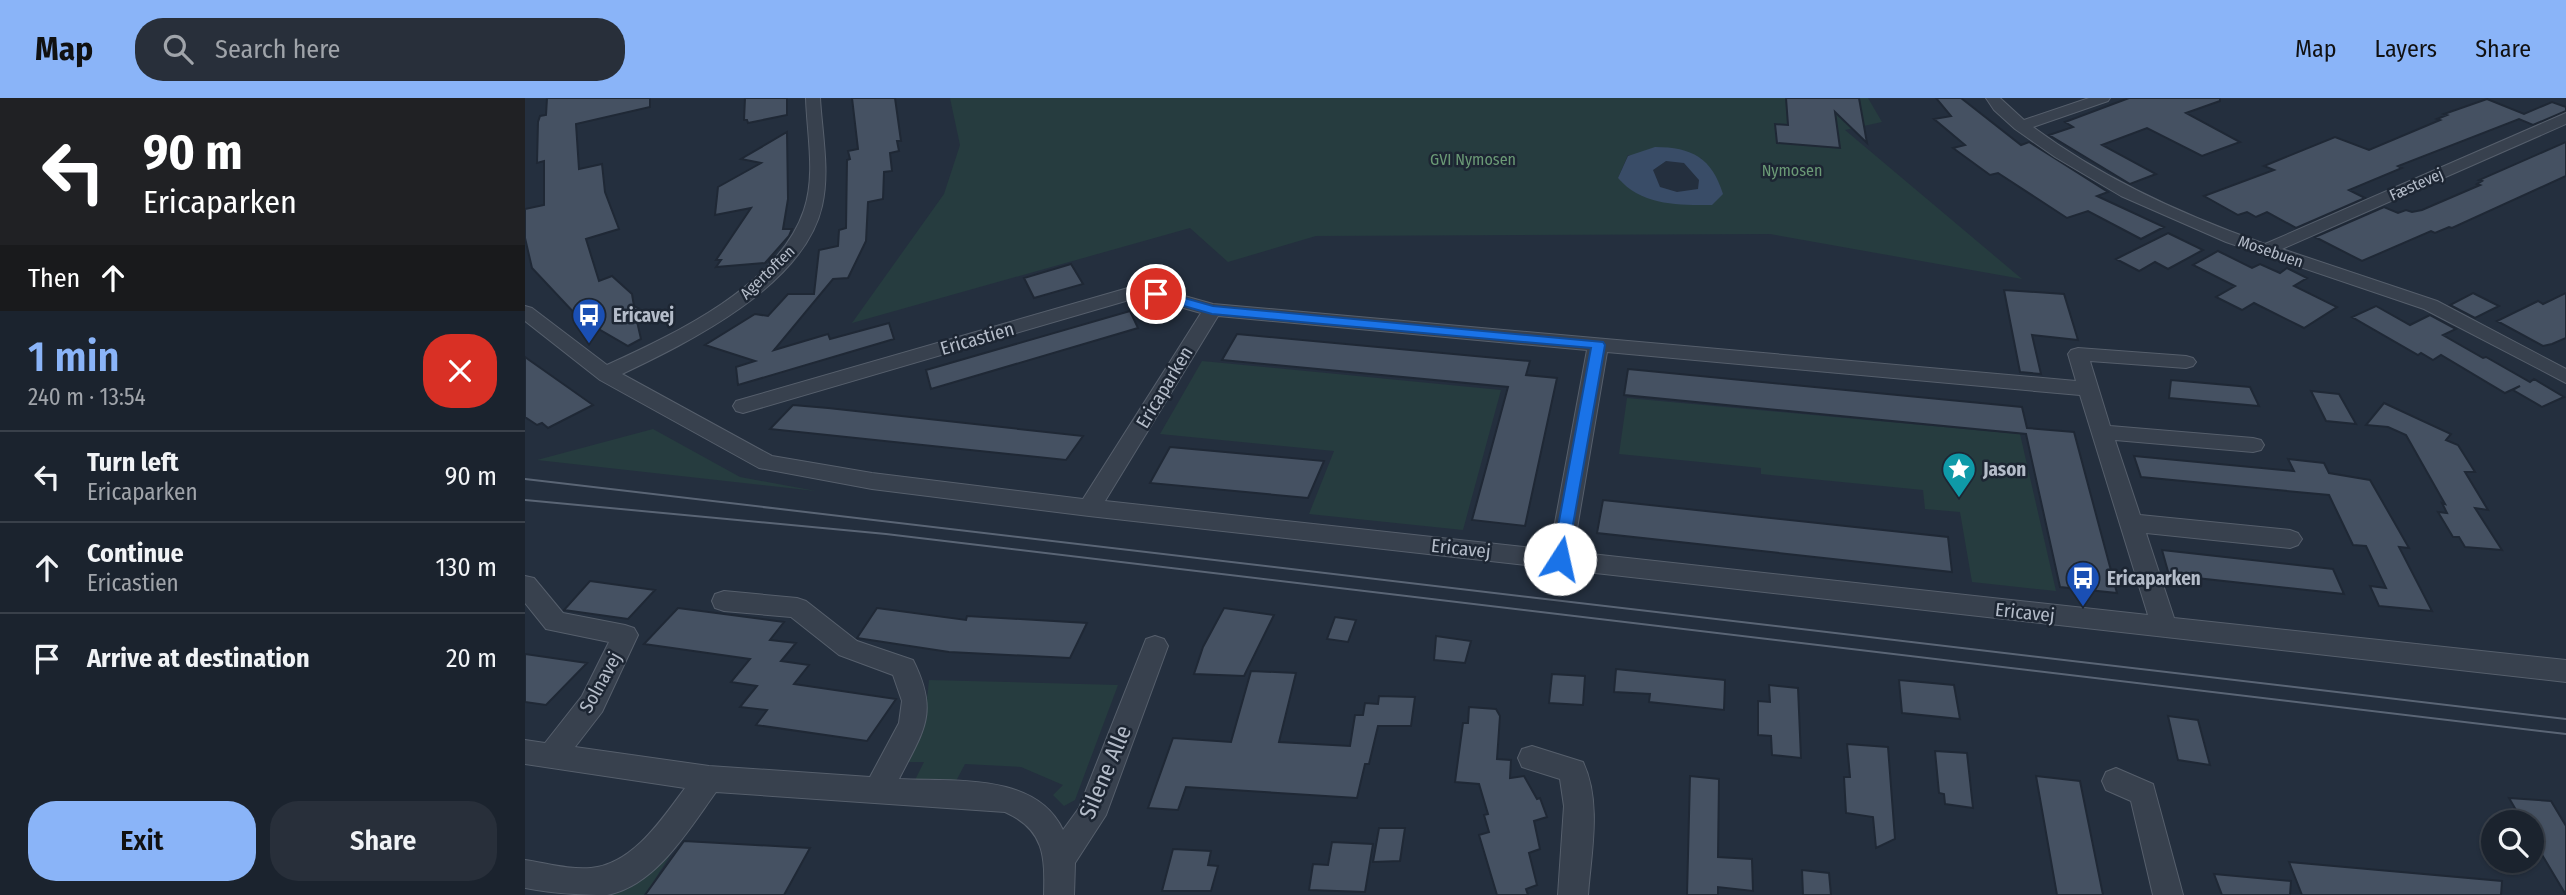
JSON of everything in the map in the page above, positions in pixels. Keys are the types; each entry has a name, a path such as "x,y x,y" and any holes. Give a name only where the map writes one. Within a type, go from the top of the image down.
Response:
{"street":[{"name":"Agertoften","path":"606,374 699,325 741,298 772,270 803,236 814,207 816,190 813,98"},
{"name":"Mosebuen","path":"1993,98 2020,126 2055,153 2171,214 2266,250 2410,297 2457,317 2566,377"},
{"path":"2020,126 2103,98"},
{"name":"Fæstevej","path":"2266,250 2566,118"},
{"name":"Ericastien","path":"743,406 1128,294 1156,294 1212,310"},
{"path":"1212,310 2088,389"},
{"name":"Ericaparken","path":"1089,508 1212,310"},
{"name":"Ericavej","path":"525,312 606,374 767,463 872,481 1089,508 2566,671"},
{"path":"1560,559 1598,345"},
{"path":"2164,627 2078,354 2186,362"},
{"path":"2102,432 2253,445"},
{"path":"2131,523 2290,539"},
{"name":"Solnavej","path":"525,585 555,622 625,635 592,704 538,754"},
{"path":"724,601 797,608 848,648 904,668 915,701 913,724 878,790"},
{"name":"Silene Alle","path":"1060,859 1091,815 1155,646"},
{"name":"Solnavej","path":"538,754 709,779 1007,799 1032,808 1048,828 1060,859"},
{"path":"1532,758 1573,771 1579,806 1573,895"},
{"path":"525,874 591,884 615,876 637,864 659,844 709,779"},
{"path":"2116,782 2143,793 2168,895"},
{"path":"1059,895 1060,859"}],"green space":[{"name":"Nymosen","path":"950,98 1868,98 1882,122 1845,130 2022,279 1770,234 1316,236 1228,262 1190,228 852,323 944,194 960,145","holes":["1628,155 1701,158 1712,205 1618,178"]},
{"path":"1202,361 1501,390 1463,530 1309,514 1334,451 1160,434"},
{"path":"1627,398 2020,434 2056,591 1972,582 1960,512 1925,509 1923,490 1761,474 1761,468 1619,454"},
{"path":"653,429 740,477 816,491 537,460"},
{"path":"929,680 1118,685 1075,800 1064,806 1053,795 1063,785 1021,767 965,764 955,783 914,782 924,762 901,762 925,718"},
{"path":"681,838 645,895 598,895 599,892"}],"water":[{"path":"1655,147 1690,152 1713,171 1723,194 1712,205 1674,204 1649,199 1618,178 1628,156","holes":["1666,161 1684,163 1699,180 1698,189 1677,192 1660,187 1653,170"]}],"building":[{"path":"547,98 650,98 650,107 576,124 579,169 602,164 605,192 619,229 586,239 599,281 612,276 632,294 634,306 638,308 628,313 636,317 641,339 628,346 578,317 532,268 525,238 525,209 544,205 544,161 537,163 538,122 540,116 546,115"},
{"path":"745,98 787,98 787,115 748,123 744,120"},
{"path":"852,98 895,98 901,141 897,141 899,151 890,153 892,171 884,172 883,199 868,202 866,241 848,278 833,279 774,350 828,334 830,339 889,323 894,339 738,385 736,367 755,361 705,345 755,314 768,316 788,294 814,294 819,250 838,246 839,230 846,228 847,160 850,159 848,151 858,149"},
{"path":"1786,98 1859,98 1867,143 1835,112 1840,148 1777,143 1775,124 1788,125"},
{"path":"1936,98 1961,98 2021,145 2029,142 2108,192 2097,196 2164,227 2141,239 2088,211 2067,218 1998,173 1990,175 1953,148 1965,145 1934,119 1951,116"},
{"path":"2129,98 2220,98 2220,101 2186,113 2240,142 2202,156 2147,128 2102,145 2156,174 2130,184 2049,135 2073,127 2065,122"},
{"path":"2487,99 2524,114 2552,102 2566,107 2566,111 2533,125 2519,119 2398,166 2402,168 2349,190 2365,198 2296,228 2267,212 2256,217 2247,212 2238,215 2204,196 2274,170 2264,166 2335,137 2369,150 2440,120 2437,119 2447,115 2444,114"},
{"path":"787,132 788,199 783,229 792,229 789,236 765,263 716,267 721,260 716,260 751,208 715,215 718,187 761,163 741,159"},
{"path":"2566,142 2566,176 2452,228 2435,233 2431,231 2362,261 2315,237 2384,207 2398,213 2422,210 2480,185 2477,184 2482,181 2479,180"},
{"path":"2168,233 2203,250 2168,269 2155,262 2139,271 2116,259"},
{"path":"2218,251 2252,268 2260,264 2280,273 2287,268 2307,278 2294,286 2337,307 2304,328 2254,303 2242,310 2216,297 2235,286 2193,265"},
{"path":"1071,264 1083,284 1034,298 1024,278"},
{"path":"2004,290 2064,294 2078,340 2032,335 2041,374 2020,372"},
{"path":"2473,293 2499,306 2475,318 2450,305"},
{"path":"2566,293 2566,338 2552,344 2543,346 2497,321 2538,301 2543,304"},
{"path":"2376,306 2410,325 2430,315 2456,329 2443,335 2530,382 2534,379 2564,397 2542,407 2513,390 2520,386 2505,393 2441,355 2433,360 2421,353 2418,355 2352,317"},
{"path":"1130,311 1138,328 931,389 926,370"},
{"path":"1237,334 1530,361 1526,375 1557,378 1525,526 1472,520 1508,387 1222,360"},
{"path":"525,357 593,405 548,428 525,417"},
{"path":"1628,369 2022,407 2027,428 2074,432 2117,593 2060,587 2026,434 1624,395"},
{"path":"2171,380 2250,387 2259,406 2169,398"},
{"path":"2311,391 2339,394 2356,424 2326,421"},
{"path":"2384,403 2451,434 2446,440 2458,445 2475,472 2465,472 2488,510 2475,508 2502,550 2465,547 2459,537 2453,537 2438,512 2447,513 2442,503 2445,504 2406,435 2388,427 2366,425"},
{"path":"793,405 1083,436 1066,460 770,429"},
{"path":"1170,447 1324,461 1308,498 1150,483"},
{"path":"2134,456 2294,471 2288,459 2324,463 2329,473 2370,480 2409,548 2399,547 2432,611 2379,606 2370,586 2386,588 2366,546 2353,545 2329,495 2141,477"},
{"path":"1603,500 1948,537 1952,572 1597,533"},
{"path":"2162,550 2333,569 2344,594 2169,575"},
{"path":"590,581 655,590 628,619 564,610"},
{"path":"678,608 784,622 770,640 796,643 781,661 809,665 794,684 896,699 867,741 756,725 767,710 740,707 757,686 731,682 750,659 644,644"},
{"path":"877,608 966,620 967,616 1087,623 1070,658 949,652 857,638"},
{"path":"1224,608 1274,615 1244,676 1194,674 1203,647"},
{"path":"1335,617 1356,620 1348,642 1327,639"},
{"path":"1436,636 1471,641 1465,663 1434,660"},
{"path":"525,654 587,663 546,705 525,702"},
{"path":"1616,669 1725,680 1724,710 1649,702 1650,694 1614,692"},
{"path":"1251,671 1296,673 1279,742 1350,746 1355,715 1363,715 1365,703 1378,704 1379,696 1415,697 1411,726 1378,726 1357,798 1186,787 1178,810 1148,808 1173,738 1231,742"},
{"path":"1552,674 1585,676 1583,705 1549,703"},
{"path":"1899,680 1954,685 1960,719 1902,713"},
{"path":"1769,685 1798,688 1801,758 1772,755 1771,736 1758,735 1758,701 1770,702"},
{"path":"1469,707 1496,709 1500,716 1497,759 1511,760 1510,778 1524,776 1537,799 1540,798 1547,817 1534,821 1540,849 1529,853 1537,885 1526,889 1528,895 1497,895 1479,835 1489,832 1484,815 1488,814 1479,784 1455,782 1463,723 1468,723"},
{"path":"2168,716 2198,720 2210,765 2178,760"},
{"path":"1847,744 1888,747 1895,839 1876,848 1873,817 1846,813 1844,777 1850,777"},
{"path":"1935,751 1967,753 1973,808 1945,804 1944,794 1939,793"},
{"path":"1690,776 1719,779 1718,857 1752,859 1753,891 1718,887 1718,895 1687,895"},
{"path":"2036,776 2080,781 2103,895 2057,895"},
{"path":"2509,798 2551,801 2566,826 2566,895 2544,858 2544,810 2516,810"},
{"path":"1379,828 1405,828 1400,861 1373,862"},
{"path":"684,841 810,848 784,895 645,895"},
{"path":"1332,842 1373,844 1365,892 1309,890 1313,864 1328,865"},
{"path":"1173,849 1211,851 1208,865 1218,866 1211,891 1162,891"},
{"path":"2289,862 2502,881 2501,895 2302,895"},
{"path":"1802,870 1829,873 1831,895 1803,895"},
{"path":"2214,874 2291,881 2290,895 2222,895"}],"tram line":[{"path":"525,479 2566,719"},
{"path":"525,500 886,534 2566,734"}],"place":[{"name":"Ericavej","path":"589,345"},
{"name":"Jason","path":"1959,499"},
{"name":"Ericaparken","path":"2083,608"}],"route":[{"path":"1156,294 1212,310 1598,345 1560,559"}],"park label":[{"name":"GVI Nymosen","path":"1473,159"}]}
